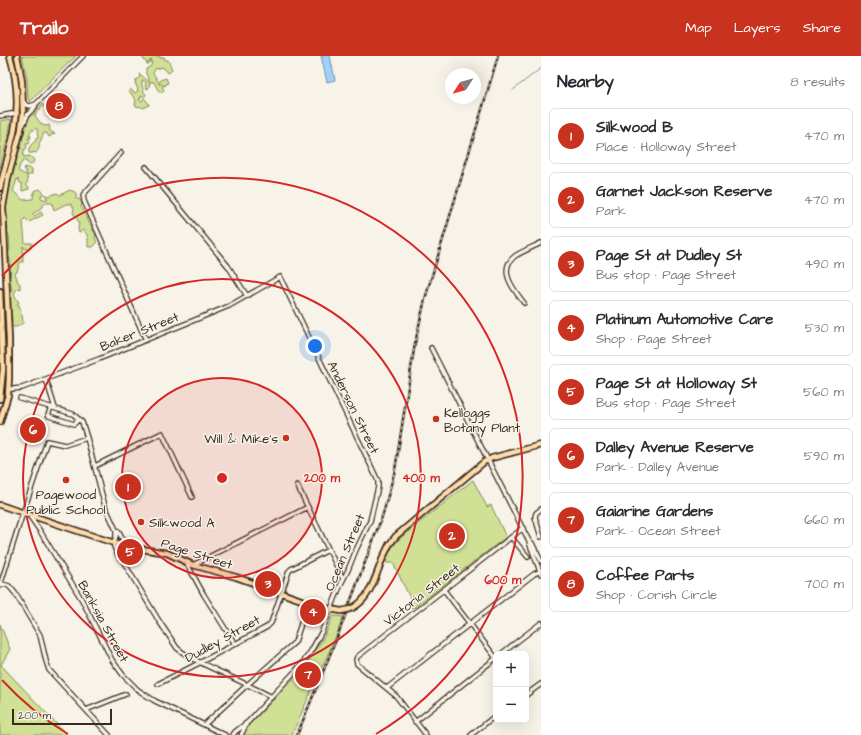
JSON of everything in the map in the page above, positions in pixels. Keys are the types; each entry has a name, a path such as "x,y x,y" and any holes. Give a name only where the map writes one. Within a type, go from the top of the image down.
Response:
{"main road":[{"path":"0,188 14,132 17,113 14,69 10,56"},
{"path":"0,422 9,389 9,340 4,207 8,178 21,130 23,114 22,76 17,56"},
{"path":"17,113 23,114"},
{"path":"0,291 3,369 0,399"},
{"name":"Baker Street","path":"2,388 9,389"},
{"path":"488,460 541,445"},
{"name":"Page Street","path":"0,505 123,546 167,553 193,565 236,577 324,608 341,611 353,608 365,598 389,545 396,536 488,460"}],"street":[{"path":"21,130 28,114 36,104 83,56"},
{"path":"23,100 26,105 30,106 36,104"},
{"path":"0,116 17,113"},
{"path":"121,153 83,195 84,201 146,340"},
{"path":"146,167 228,266 247,296"},
{"path":"524,303 514,291 507,277 507,267 515,256 541,243"},
{"name":"Baker Street","path":"9,389 22,388 46,379 229,306 280,277"},
{"name":"Anderson Street","path":"280,277 378,480"},
{"path":"426,735 399,699 387,688 534,574 541,572 539,559 532,543 529,541 431,348"},
{"path":"46,379 56,408"},
{"path":"20,398 73,414 82,422 105,506 116,530 124,542 121,552 123,562"},
{"path":"51,407 49,416 74,424 79,419"},
{"path":"95,466 162,433 192,497"},
{"path":"87,438 65,445 47,441 0,584 9,586 15,593 40,635 49,670 109,735"},
{"name":"Ocean Street","path":"234,735 235,732 248,722 302,665 311,651 332,610 336,595 370,521 378,487 378,480"},
{"path":"297,485 343,579"},
{"path":"193,565 308,507"},
{"path":"541,509 535,516 541,537"},
{"name":"Banksia Street","path":"29,515 82,600 112,660 123,675 138,690 155,701 225,735"},
{"name":"Victoria Street","path":"387,688 357,664 357,657 523,528"},
{"path":"116,530 114,549 177,648 181,652 272,697"},
{"path":"511,537 528,557"},
{"name":"Dudley Street","path":"158,684 267,627 271,623 291,569 328,550"},
{"path":"186,562 204,595 235,644"},
{"path":"444,590 493,654"},
{"path":"205,724 294,642 308,602"},
{"path":"505,651 541,623"},
{"path":"415,722 493,660"},
{"path":"529,693 541,684"},
{"path":"86,710 126,694"},
{"path":"471,735 493,717"},
{"name":"Ocean Street","path":"241,735 248,722"}],"green space":[{"path":"22,56 76,56 31,101 29,101 27,79"},
{"path":"143,56 159,56 160,58 164,57 165,60 168,60 172,70 170,72 168,73 163,67 155,69 153,73 160,85 160,80 166,78 168,83 165,86 163,84 163,92 159,92 154,82 150,82 146,74 146,69 151,66 152,61 150,60 151,62 148,62 147,64 143,59"},
{"path":"139,74 150,83 148,89 145,85 146,83 142,80 143,91 146,95 144,97 142,95 139,100 142,101 144,98 149,105 143,108 135,105 136,100 129,91 130,89 135,93 138,91 135,81 140,77"},
{"path":"42,104 44,106 36,113 35,116 42,125 49,125 49,130 55,134 52,134 49,137 47,133 44,133 37,152 29,153 30,146 36,141 35,139 38,138 37,129 31,130 29,136 31,137 30,139 28,138 30,141 29,144 26,144 27,147 25,150 24,149 23,155 24,157 30,156 34,160 30,165 25,161 25,159 20,165 18,171 26,175 27,174 24,168 26,167 32,170 32,174 26,176 28,178 28,182 25,184 29,187 29,189 22,191 22,183 20,183 17,179 13,191 23,200 33,199 34,191 40,189 44,193 41,195 41,198 47,200 45,194 49,196 57,193 60,195 70,190 75,192 77,196 75,197 76,199 79,199 82,203 81,207 93,231 96,233 95,238 97,243 93,247 88,247 88,240 85,232 83,230 79,233 79,222 73,213 74,208 71,204 66,204 54,210 52,203 45,203 39,210 32,214 34,216 41,212 43,215 29,222 25,218 23,222 25,243 32,243 32,246 29,249 25,249 23,246 23,262 20,262 17,272 15,273 20,284 20,289 18,288 14,294 19,303 17,306 19,305 23,323 15,327 11,326 12,319 10,315 12,289 11,283 8,280 8,277 10,277 11,268 7,253 10,251 9,236 6,230 8,229 6,220 8,219 5,208 7,205 7,193 11,178 13,177 16,161 15,159 17,158 20,148 21,149 21,142 24,133 23,127 25,127 30,116 35,114 34,112"},
{"path":"11,119 9,133 0,168 0,121"},
{"path":"25,417 41,423 38,440 22,427"},
{"path":"473,480 487,507 491,505 506,537 413,608 409,602 411,600 393,563 387,563 386,560 391,549 399,539"},
{"path":"333,616 344,617 292,735 243,735 248,726 305,667 325,635"},
{"path":"0,624 10,649 1,665 67,735 0,735"}],"water":[{"path":"321,56 330,56 335,80 327,82"}],"waterway":[{"path":"513,90 541,68"}],"railway":[{"path":"297,735 336,640 383,514 395,470 415,343 425,299 498,56"}],"place":[{"name":"Coffee Parts","path":"59,106"},
{"name":"Kelloggs Botany Plant","path":"436,419"},
{"name":"Dalley Avenue Reserve","path":"33,430"},
{"name":"Will & Mike's","path":"286,438"},
{"name":"Pagewood Public School","path":"66,480"},
{"name":"Silkwood B","path":"128,487"},
{"name":"Silkwood A","path":"141,522"},
{"name":"Garnet Jackson Reserve","path":"452,536"},
{"name":"Page St at Holloway St","path":"130,552"},
{"name":"Page St at Dudley St","path":"268,584"},
{"name":"Platinum Automotive Care","path":"313,612"},
{"name":"Gaiarine Gardens","path":"308,675"}]}
